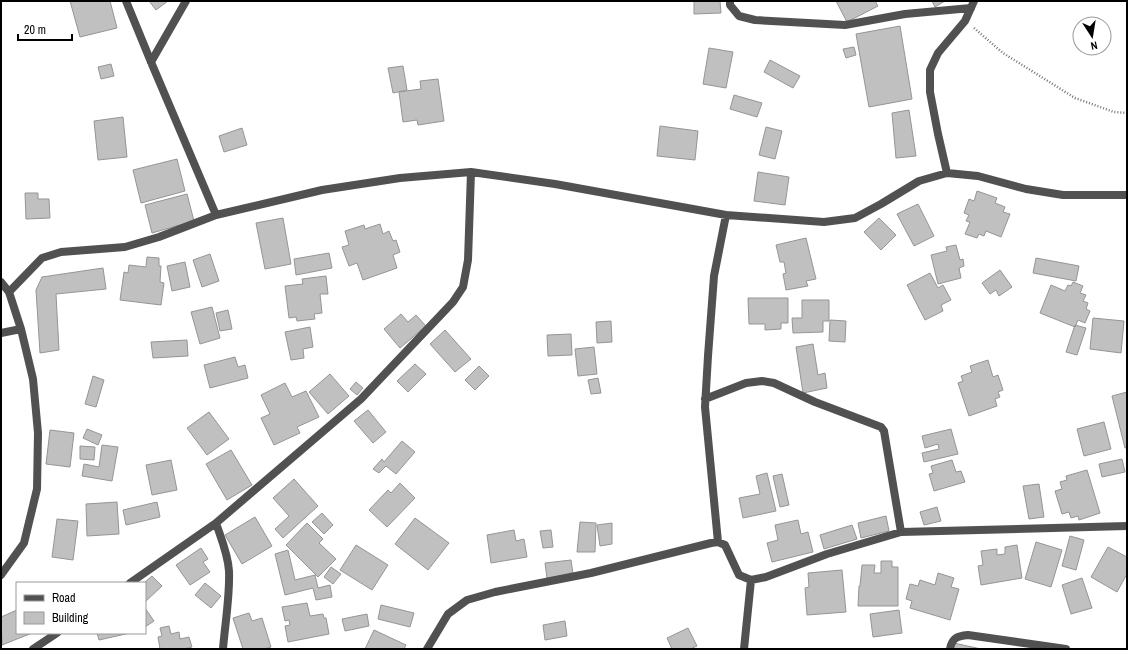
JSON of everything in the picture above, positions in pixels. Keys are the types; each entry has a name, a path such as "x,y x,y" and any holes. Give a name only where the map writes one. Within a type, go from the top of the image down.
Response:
{"street":[{"path":"126,1 216,216"},
{"path":"151,62 186,1"},
{"path":"730,1 730,5 739,16 754,20 845,25 973,4"},
{"path":"947,173 930,92 930,70 938,53 965,21 973,4"},
{"path":"9,292 42,258 61,252 125,247 216,216 322,190 400,178 471,172 555,184 726,215 824,222 855,218 919,181 947,173 978,176 1026,190 1063,195 1127,195"},
{"path":"131,582 216,523 361,399 453,302 463,287 468,260 471,172"},
{"path":"718,542 705,399 714,276 726,215"},
{"path":"1,282 9,292 21,329 33,379 38,433 37,489 24,543 1,575"},
{"path":"1,334 21,329"},
{"path":"705,399 746,383 762,381 774,383 815,402 881,427 884,431 901,532"},
{"path":"216,523 225,551 229,570 223,649"},
{"path":"427,649 448,614 467,600 495,592 591,572 718,542 725,545 739,575 751,580 766,577 827,554 901,532 1127,526"},
{"path":"744,649 751,580"},
{"path":"33,649 56,634"},
{"path":"950,649 951,642 955,638 968,635 1066,649"}],"path":[{"path":"965,21 1003,53 1075,98 1114,112 1127,113"}],"building":[{"path":"70,1 110,1 117,28 80,37"},
{"path":"149,1 168,1 156,10"},
{"path":"694,1 720,1 721,13 694,14"},
{"path":"836,1 875,1 878,6 847,22"},
{"path":"932,1 945,1 935,7"},
{"path":"900,26 912,99 869,107 856,34"},
{"path":"854,47 856,55 846,58 843,49"},
{"path":"709,48 733,52 726,88 703,84"},
{"path":"770,60 800,76 793,88 764,72"},
{"path":"111,64 114,76 101,79 98,67"},
{"path":"403,66 407,90 393,93 388,68"},
{"path":"438,79 444,121 418,125 417,120 403,122 399,92 421,89 420,81"},
{"path":"734,95 762,103 757,117 730,109"},
{"path":"909,110 916,156 896,158 892,113"},
{"path":"123,117 127,157 98,160 94,121"},
{"path":"660,126 698,131 695,160 657,156"},
{"path":"766,127 782,131 775,159 759,155"},
{"path":"242,128 247,145 224,152 219,136"},
{"path":"177,159 185,191 141,203 133,170"},
{"path":"758,172 789,177 785,205 754,201"},
{"path":"977,191 997,198 995,203 1005,207 1003,212 1010,214 1001,237 986,231 984,236 979,234 977,238 965,234 970,222 966,221 969,215 964,213 969,199 974,201"},
{"path":"25,193 38,193 38,199 49,199 50,218 26,219"},
{"path":"187,194 194,221 152,233 145,205"},
{"path":"918,204 934,236 914,246 897,214"},
{"path":"283,218 291,264 265,269 256,223"},
{"path":"879,218 896,235 881,250 864,232"},
{"path":"380,224 383,234 389,231 393,241 396,240 400,252 393,255 397,268 363,280 357,263 349,266 342,247 349,245 345,231 364,225 365,229"},
{"path":"806,238 816,279 806,281 808,286 786,290 783,274 786,273 784,262 780,262 776,245"},
{"path":"956,245 960,260 963,259 964,266 959,268 961,278 938,284 931,255 947,251 946,247"},
{"path":"329,253 332,268 296,275 294,259"},
{"path":"210,254 219,281 202,287 193,260"},
{"path":"147,257 159,258 159,266 161,266 160,282 164,283 161,305 120,300 124,272 128,273 129,265 146,267"},
{"path":"1036,258 1079,266 1076,281 1033,273"},
{"path":"185,262 190,287 172,291 167,266"},
{"path":"103,268 106,289 56,294 59,350 40,353 36,290 42,277"},
{"path":"1000,270 1012,287 999,296 996,290 990,294 982,283"},
{"path":"930,273 938,288 943,285 951,300 941,305 943,311 925,320 907,285"},
{"path":"326,276 328,294 320,294 322,313 314,314 315,319 297,321 296,317 289,318 285,286 303,284 302,279"},
{"path":"1073,282 1083,286 1080,293 1086,295 1083,301 1088,303 1086,309 1090,311 1085,323 1078,320 1075,327 1040,313 1051,285 1065,291 1068,285 1071,286"},
{"path":"748,298 788,298 788,323 781,323 781,329 765,330 765,324 749,324"},
{"path":"802,300 829,300 829,321 823,321 823,332 793,333 792,318 802,318"},
{"path":"212,307 220,338 200,344 191,312"},
{"path":"228,310 232,329 220,331 216,313"},
{"path":"401,314 408,322 416,315 426,326 400,348 384,329"},
{"path":"1093,318 1124,321 1121,353 1090,349"},
{"path":"830,320 846,321 845,342 829,341"},
{"path":"611,321 612,342 597,343 596,322"},
{"path":"1075,325 1086,328 1077,355 1066,352"},
{"path":"310,327 313,347 303,349 304,358 291,360 285,332"},
{"path":"445,330 471,359 455,372 430,344"},
{"path":"571,334 572,355 548,356 547,335"},
{"path":"187,340 188,356 153,358 151,342"},
{"path":"813,344 818,375 825,373 827,388 803,393 796,347"},
{"path":"594,347 597,374 578,376 575,349"},
{"path":"235,357 238,367 245,365 248,378 210,388 204,365"},
{"path":"988,360 993,377 998,375 1003,390 998,392 1000,397 995,399 997,406 969,416 958,383 963,381 961,376 972,372 970,366"},
{"path":"415,364 426,374 408,392 397,381"},
{"path":"479,366 489,376 475,390 465,380"},
{"path":"330,374 349,396 328,414 309,392"},
{"path":"93,376 104,380 96,407 85,404"},
{"path":"598,378 601,393 591,394 588,380"},
{"path":"356,382 363,388 357,395 350,389"},
{"path":"285,383 292,397 306,391 319,417 297,427 300,433 274,445 261,418 270,414 261,395"},
{"path":"1127,392 1127,448 1125,448 1112,396"},
{"path":"368,410 386,432 373,443 354,421"},
{"path":"209,412 229,439 207,455 187,428"},
{"path":"1104,422 1111,449 1084,456 1077,429"},
{"path":"87,429 102,435 98,445 83,438"},
{"path":"951,429 958,454 924,462 922,453 939,449 938,444 925,448 922,436"},
{"path":"50,430 74,433 70,467 46,464"},
{"path":"402,441 415,452 396,474 386,466 379,473 373,469 382,459 384,462"},
{"path":"102,445 118,447 112,481 82,476 84,464 99,467"},
{"path":"80,446 95,447 94,460 80,459"},
{"path":"231,450 252,485 227,500 206,464"},
{"path":"1122,459 1125,472 1102,477 1099,464"},
{"path":"171,460 177,490 152,495 146,465"},
{"path":"952,460 956,472 961,471 965,482 934,491 929,474 933,473 931,466"},
{"path":"1087,470 1100,513 1079,520 1078,516 1071,518 1069,512 1062,514 1055,491 1062,489 1060,482 1067,480 1066,476"},
{"path":"767,473 776,511 743,518 739,498 760,494 756,476"},
{"path":"782,474 789,505 780,507 773,476"},
{"path":"294,479 318,506 283,538 275,529 289,516 273,498"},
{"path":"400,483 415,498 387,527 369,510 388,490 391,493"},
{"path":"1039,484 1044,517 1029,519 1023,486"},
{"path":"117,502 119,534 87,536 86,504"},
{"path":"157,502 160,517 126,525 123,510"},
{"path":"937,507 941,521 924,525 920,512"},
{"path":"322,513 333,525 324,534 312,522"},
{"path":"886,516 889,531 861,538 858,523"},
{"path":"255,517 272,546 242,564 225,535"},
{"path":"415,518 449,543 428,570 395,544"},
{"path":"57,519 78,521 73,560 52,557"},
{"path":"798,520 801,534 808,532 813,552 772,562 767,543 778,540 775,525"},
{"path":"580,522 596,523 595,552 577,552"},
{"path":"307,523 323,539 319,543 336,559 318,577 286,545"},
{"path":"612,523 612,544 600,546 597,525"},
{"path":"852,525 857,539 824,549 820,535"},
{"path":"514,530 516,541 524,539 527,557 491,563 487,535"},
{"path":"551,530 553,547 543,548 540,531"},
{"path":"1070,536 1084,540 1076,570 1062,566"},
{"path":"1036,542 1062,550 1051,587 1025,579"},
{"path":"356,545 388,565 372,590 340,570"},
{"path":"1017,545 1022,578 981,585 978,566 983,565 981,551 997,549 997,555 1005,554 1005,547"},
{"path":"1108,547 1127,557 1127,574 1117,592 1091,577"},
{"path":"201,548 208,559 203,562 210,572 190,585 176,565"},
{"path":"288,550 295,580 315,575 318,588 330,585 332,597 316,600 313,588 285,595 275,554"},
{"path":"571,560 573,574 547,578 545,563"},
{"path":"881,561 892,561 892,567 898,567 898,606 858,606 862,565 875,565 874,573 881,573"},
{"path":"331,567 341,574 333,584 324,577"},
{"path":"842,570 846,612 807,615 805,588 809,587 808,573"},
{"path":"938,573 954,578 951,587 959,589 950,620 910,608 912,601 906,599 910,584 918,586 920,580 935,585"},
{"path":"152,576 162,586 146,601 146,582"},
{"path":"1082,578 1092,608 1071,614 1062,585"},
{"path":"205,583 221,596 211,608 195,595"},
{"path":"307,603 310,616 323,614 324,618 326,618 329,634 288,642 285,626 290,625 289,620 285,621 282,607"},
{"path":"381,605 414,613 410,627 378,619"},
{"path":"146,609 154,621 146,626"},
{"path":"16,610 16,634 30,634 2,645 1,617"},
{"path":"899,610 902,633 873,637 870,614"},
{"path":"249,613 252,621 262,618 271,647 264,649 243,649 233,618"},
{"path":"367,614 369,626 345,631 342,619"},
{"path":"565,621 567,636 545,640 543,625"},
{"path":"169,626 171,634 179,632 180,639 189,637 192,647 184,649 160,649 158,637 162,636 160,628"},
{"path":"688,628 697,646 690,649 672,649 667,638"},
{"path":"374,630 406,645 404,649 365,649"},
{"path":"97,634 126,634 99,640"},
{"path":"954,643 981,649 953,649"}]}
